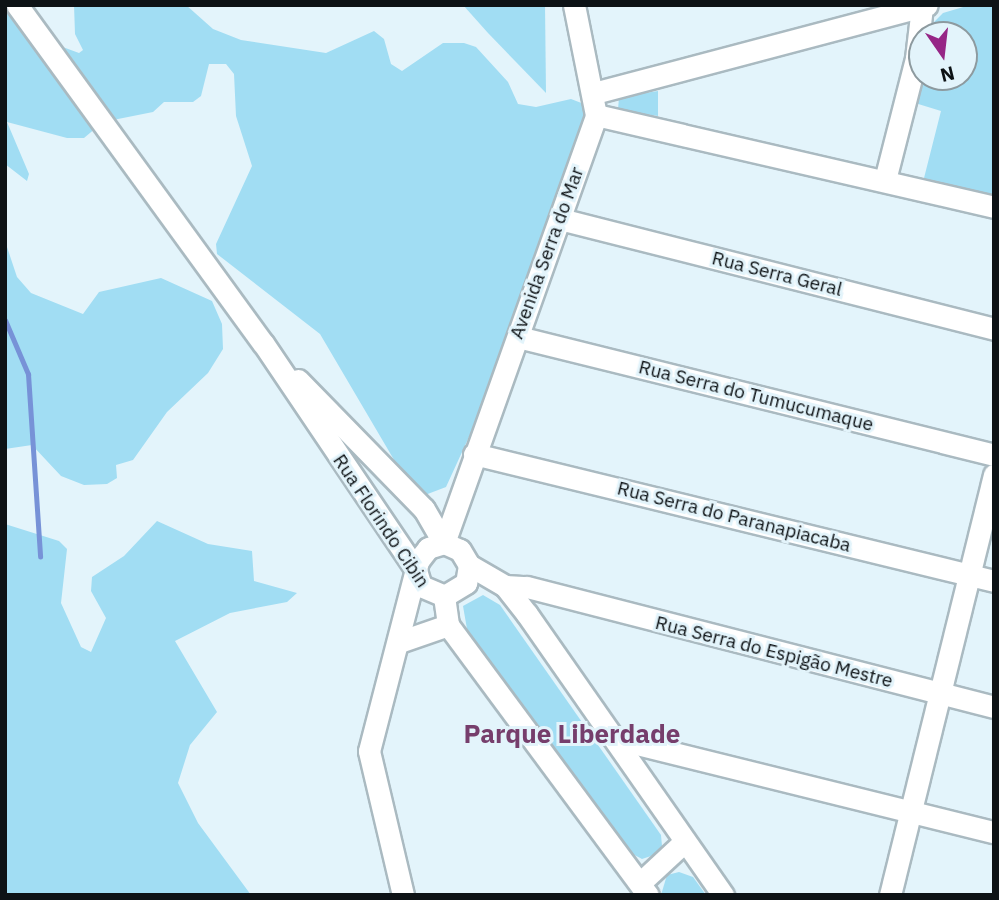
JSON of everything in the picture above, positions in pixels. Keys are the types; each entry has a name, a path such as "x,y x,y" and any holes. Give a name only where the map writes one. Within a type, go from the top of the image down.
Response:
{"street":[{"name":"Rua Florindo Cibin","path":"17,5 263,343 416,570 436,594 448,625 644,889"},
{"name":"Avenida Serra do Mar","path":"444,543 596,115 594,93 574,5"},
{"path":"594,93 925,6 916,58 885,180"},
{"path":"596,115 885,180 994,208"},
{"name":"Rua Serra Geral","path":"560,219 994,329"},
{"name":"Rua Serra do Tumucumaque","path":"518,337 994,455"},
{"name":"Rua Florindo Cibin","path":"263,343 424,509 444,543"},
{"name":"Rua Serra do Paranapiacaba","path":"474,454 994,580"},
{"path":"890,895 994,475"},
{"path":"424,509 460,497"},
{"path":"403,895 369,751 416,570 428,548 444,543 460,550 469,565 505,586 617,739 683,843 723,895"},
{"path":"399,642 436,594 466,583 469,565"},
{"name":"Rua Serra do Espigão Mestre","path":"505,586 527,587 554,597 994,707"},
{"path":"527,614 554,597"},
{"path":"399,642 448,625"},
{"path":"617,739 994,832"},
{"path":"641,776 644,758 659,749"},
{"path":"644,889 683,843"}],"shaded area":[{"path":"5,5 24,5 41,39 79,53 83,50 75,34 74,5 186,5 213,29 241,40 326,53 374,31 384,39 391,64 402,71 443,43 464,43 476,47 508,82 518,104 536,107 571,99 584,104 588,113 496,378 446,487 425,495 410,487 320,334 217,254 216,244 252,166 236,116 234,74 226,64 209,64 201,96 193,102 164,102 153,112 103,122 84,138 67,138 7,122 29,174 27,181 5,164"},
{"path":"463,5 545,5 546,93 488,33"},
{"path":"970,5 994,5 994,199 923,182 941,111 915,103 918,91 978,91 978,21 935,21 943,13"},
{"path":"658,91 658,116 618,110 619,97"},
{"path":"5,241 17,277 31,293 83,314 99,292 161,278 212,301 222,324 223,349 208,373 167,412 133,460 116,465 117,478 107,484 84,485 61,476 32,445 5,449"},
{"path":"157,521 208,544 252,551 254,581 297,593 287,602 230,613 175,641 217,712 190,745 178,783 198,823 251,895 5,895 5,524 59,541 67,549 61,603 81,647 91,652 106,618 91,591 92,577 124,556"},
{"path":"483,595 500,605 661,835 662,846 654,855 642,859 625,850 467,629 463,606"},
{"path":"679,872 693,877 706,895 661,895 667,875"}],"waterway":[{"path":"5,320 28,374 40,557"}],"district":[{"name":"Parque Liberdade","path":"572,734"}]}
